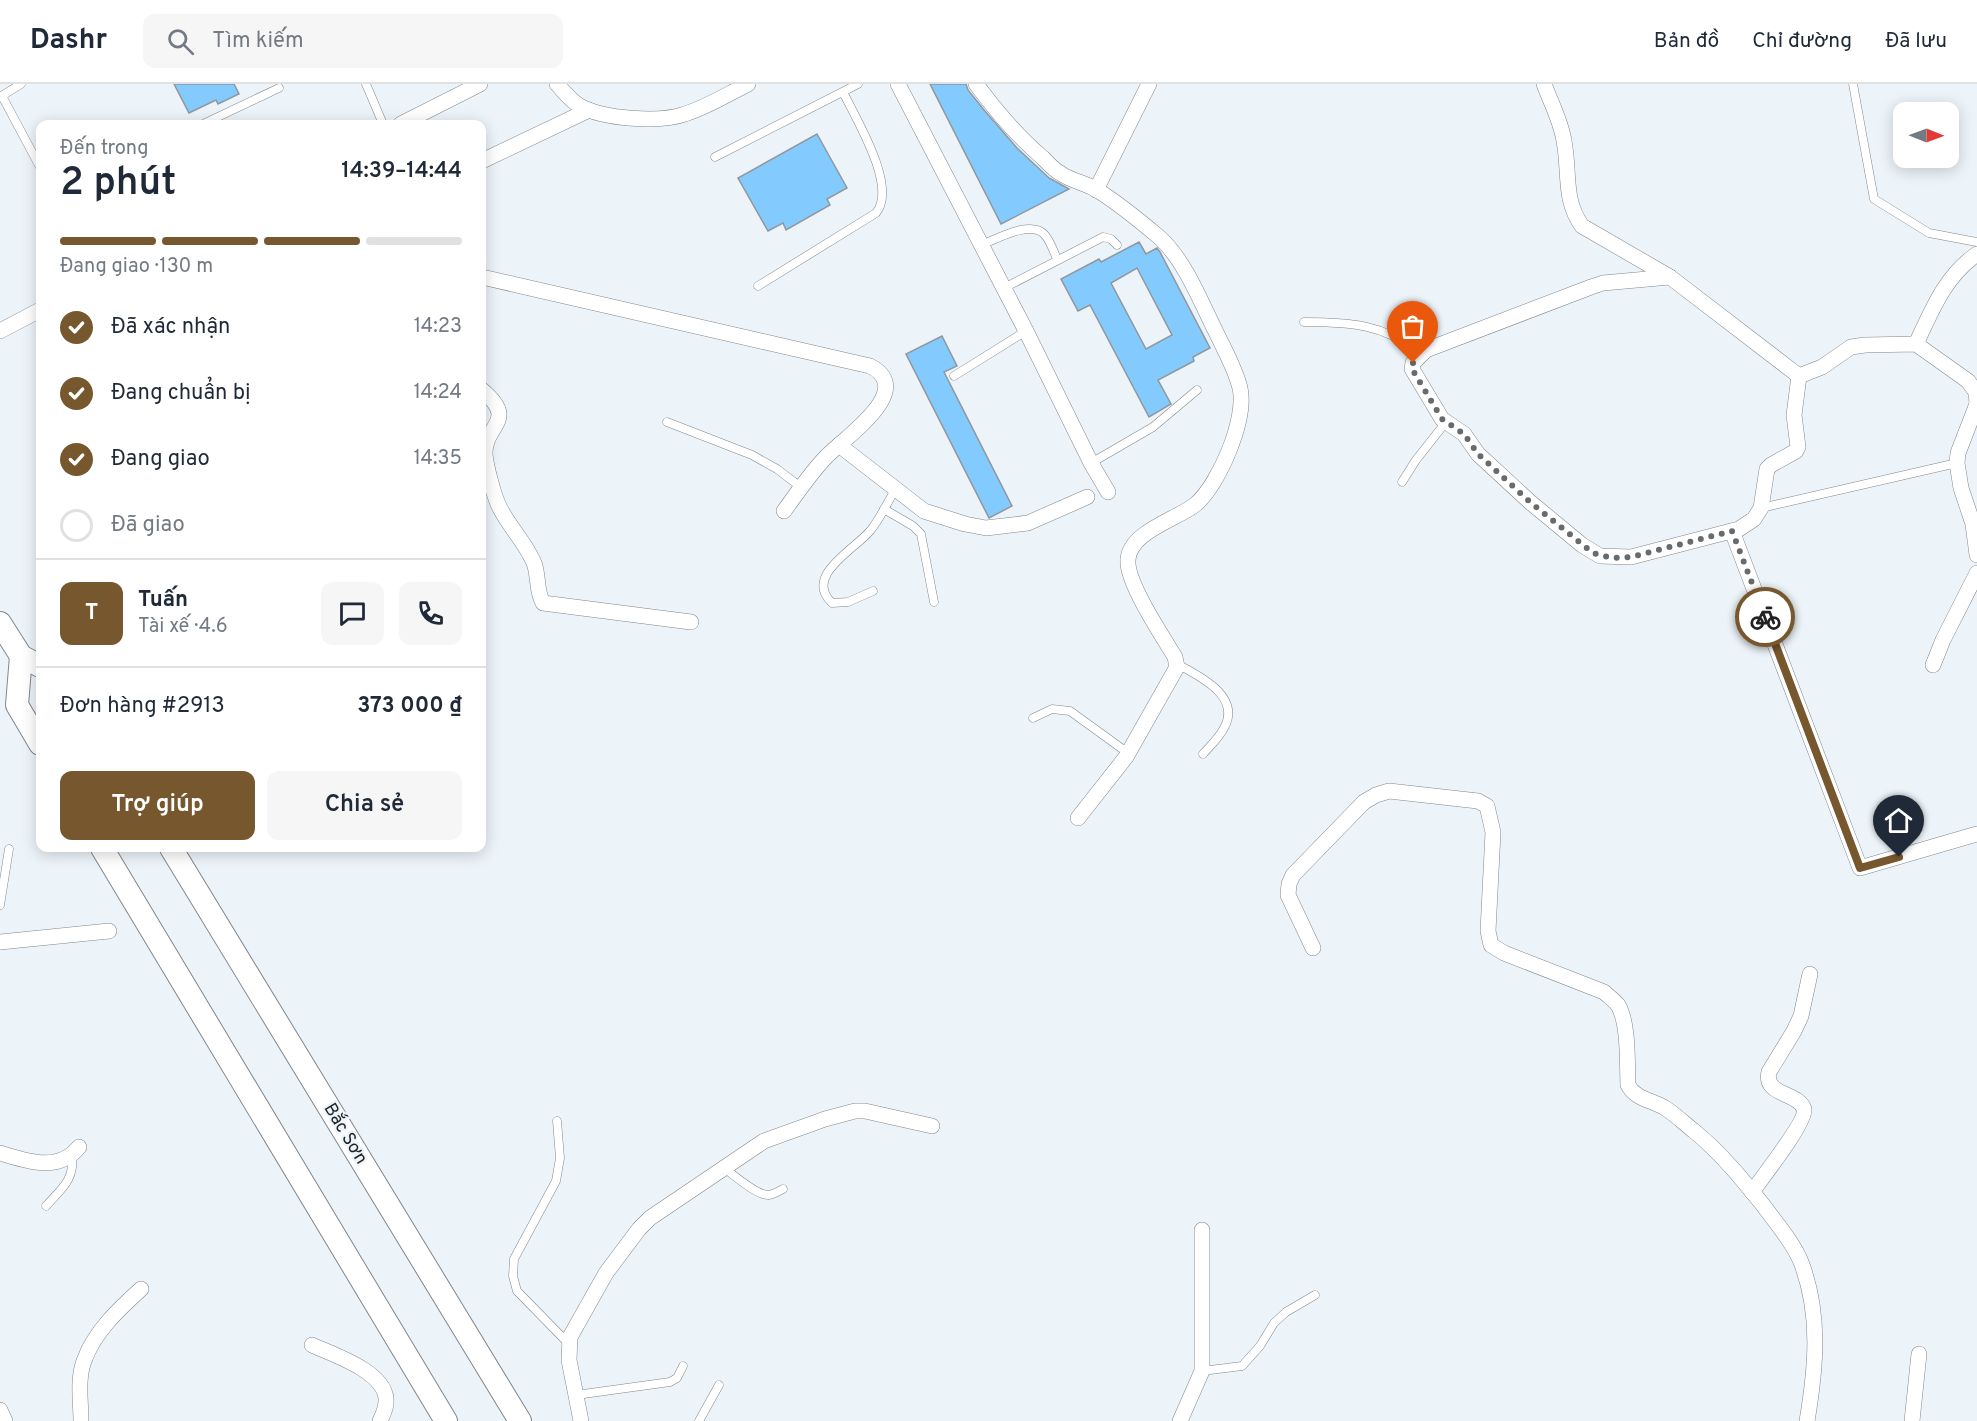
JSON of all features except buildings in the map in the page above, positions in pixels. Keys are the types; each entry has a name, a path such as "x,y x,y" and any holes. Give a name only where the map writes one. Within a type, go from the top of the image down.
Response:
{"main road":[{"path":"0,623 31,661 17,705 36,737"},
{"path":"104,852 446,1421"},
{"name":"Bắc Sơn","path":"173,852 520,1421"}],"street":[{"path":"408,120 480,84"},
{"path":"557,84 569,98 589,110 619,117 648,119 684,115 748,84"},
{"path":"898,84 1026,331 1091,463 1108,492"},
{"path":"976,84 994,109 1026,144 1060,173 1096,190 1160,238 1173,252 1203,305 1233,367 1241,390 1238,426 1213,482 1194,505 1140,538 1130,550 1128,560 1130,577 1177,664 1128,753 1078,818"},
{"path":"1096,190 1149,84"},
{"path":"1544,84 1562,129 1570,202 1574,215 1582,226 1670,277 1799,376"},
{"path":"486,159 589,110"},
{"path":"1916,344 1942,290 1968,260 1977,254"},
{"path":"1670,277 1591,286 1422,353 1413,363 1412,369 1446,423 1464,434 1478,454 1530,502 1582,545 1600,556 1631,557 1739,529 1754,519 1761,508 1767,470 1771,465 1796,451 1798,447 1794,415 1799,376"},
{"path":"486,278 870,366 879,371 885,380 883,399 864,423 823,461 784,511"},
{"path":"0,331 36,312"},
{"path":"1799,376 1822,367 1851,347 1916,344 1968,381 1976,392 1977,404 1958,453 1957,463 1961,489 1973,524 1977,555"},
{"path":"486,394 494,401 499,418 486,445"},
{"path":"839,446 924,511 986,528 1028,523 1086,497"},
{"path":"486,459 498,504 526,546 535,565 539,597 543,603 691,622"},
{"path":"1732,531 1860,868 1977,834"},
{"path":"1933,665 1977,573"},
{"path":"1313,948 1288,895 1289,884 1293,875 1364,802 1389,791 1478,801 1487,806 1493,832 1488,931 1491,945 1504,953 1604,992 1618,1005 1623,1018 1628,1084 1631,1092 1666,1109 1723,1158 1787,1238 1801,1261 1813,1303 1815,1334 1813,1385 1807,1421"},
{"path":"0,942 109,931"},
{"path":"1752,1192 1799,1126 1804,1113 1799,1104 1769,1085 1767,1079 1794,1031 1810,974"},
{"path":"581,1421 569,1360 569,1344 573,1331 606,1274 639,1229 650,1218 764,1141 825,1119 855,1111 865,1111 932,1126"},
{"path":"0,1154 35,1164 56,1162 75,1151"},
{"path":"1180,1421 1202,1371 1202,1230"},
{"path":"81,1421 80,1385 83,1362 99,1334 116,1312 141,1289"},
{"path":"312,1345 365,1370 380,1383 386,1399 386,1407 380,1421"},
{"path":"1912,1421 1920,1354"},
{"path":"0,1410 5,1421"}],"lane":[{"path":"21,84 1,96 36,160"},
{"path":"366,84 381,120"},
{"path":"715,157 858,84"},
{"path":"1853,84 1874,199 1929,233 1977,242"},
{"path":"211,120 279,88"},
{"path":"758,286 876,213 880,208 884,190 880,173 843,92"},
{"path":"981,245 1026,228 1035,228 1045,235 1058,259"},
{"path":"1004,288 1103,237 1111,238 1117,245"},
{"path":"1304,322 1343,322 1367,327 1392,334 1422,353"},
{"path":"954,376 1026,331"},
{"path":"1091,463 1153,427 1197,390"},
{"path":"667,422 752,455 777,469 802,488"},
{"path":"1402,482 1416,460 1446,423"},
{"path":"1761,508 1957,463"},
{"path":"873,591 848,602 832,603 826,597 823,589 831,567 865,537 895,490"},
{"path":"884,509 913,526 921,534 934,602"},
{"path":"1177,664 1210,684 1222,696 1228,710 1228,719 1224,729 1203,754"},
{"path":"1033,718 1052,710 1070,711 1128,753"},
{"path":"0,905 9,849"},
{"path":"557,1121 560,1158 556,1181 514,1258 513,1276 517,1291 569,1344"},
{"path":"46,1206 71,1175 75,1151"},
{"path":"724,1168 757,1192 770,1195 783,1189"},
{"path":"1202,1371 1242,1366 1257,1351 1274,1323 1286,1312 1315,1295"},
{"path":"576,1395 670,1382 677,1378 683,1366"},
{"path":"699,1421 719,1385"}],"way so far":[{"path":"1413,363 1412,369 1442,419 1464,434 1478,454 1530,502 1593,553 1612,558 1631,557 1732,531 1765,617"}],"route":[{"path":"1765,617 1860,868 1899,857"}]}
